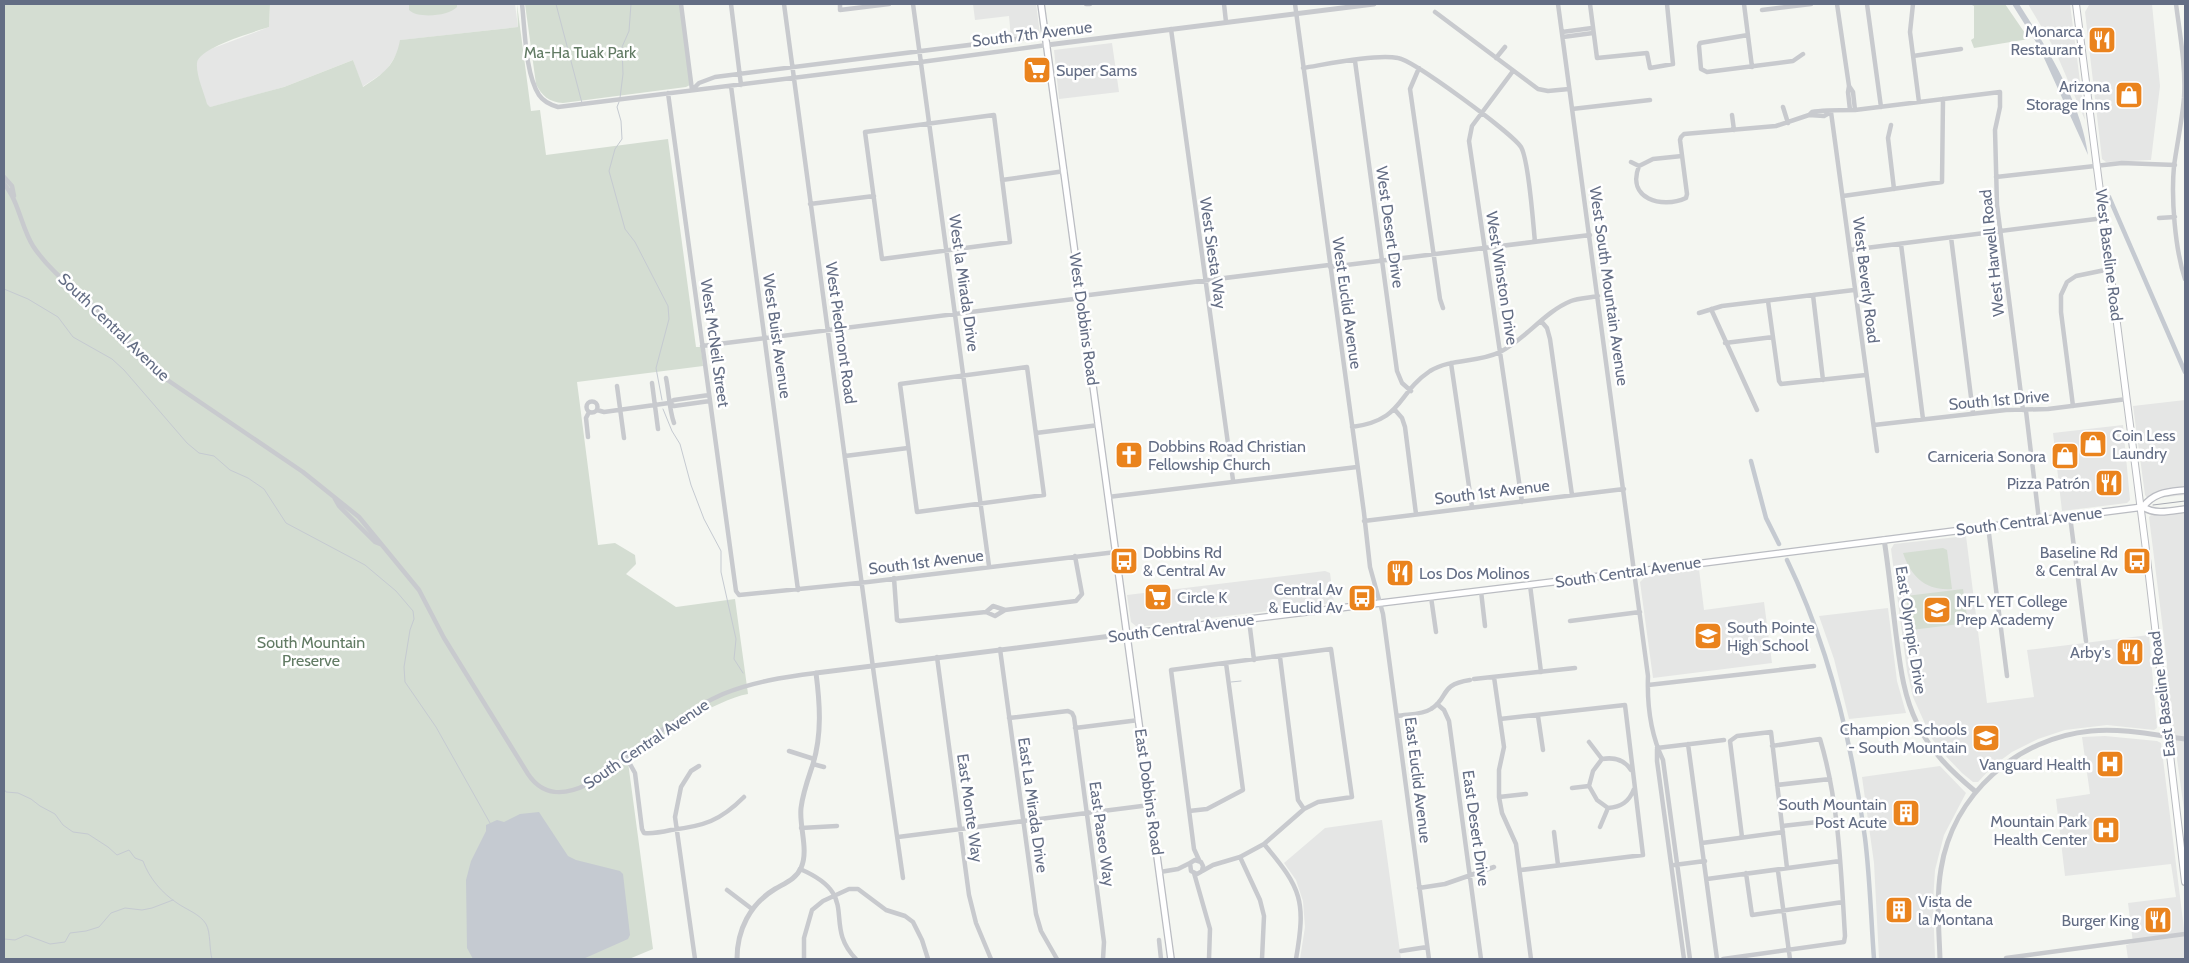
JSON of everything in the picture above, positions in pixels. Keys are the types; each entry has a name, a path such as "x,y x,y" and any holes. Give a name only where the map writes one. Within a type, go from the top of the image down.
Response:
{"main road":[{"name":"West Dobbins Road","path":"1041,4 1127,634"},
{"name":"West Baseline Road","path":"2076,4 2141,507"},
{"path":"2141,507 2160,492 2185,490"},
{"name":"South Central Avenue","path":"1127,634 2141,507 2150,512 2185,509"},
{"name":"East Baseline Road","path":"2141,507 2185,882"},
{"name":"East Dobbins Road","path":"1127,634 1171,959"}],"street":[{"name":"South 7th Avenue","path":"522,4 531,75 539,95 549,104 558,107 921,62 1171,28 1374,4"},
{"path":"681,4 692,90"},
{"path":"731,4 741,85"},
{"name":"West Piedmont Road","path":"784,4 903,878"},
{"path":"840,4 840,10 889,4"},
{"name":"West la Mirada Drive","path":"913,4 989,566"},
{"path":"1224,4 1226,22"},
{"name":"West Euclid Avenue","path":"1295,4 1370,567 1381,603"},
{"name":"West South Mountain Avenue","path":"1558,4 1624,489 1648,685 1657,748 1663,760 1674,865"},
{"path":"1590,4 1597,58 1644,53 1648,56 1650,68 1673,64 1667,4"},
{"path":"1744,4 1752,66"},
{"path":"1762,10 1811,4"},
{"path":"1837,4 1852,110"},
{"path":"1867,4 1882,107"},
{"path":"1913,4 1910,32 1919,102"},
{"path":"2176,4 2184,83 2183,115 2175,165 2175,217 2181,244 2185,279"},
{"path":"1435,12 1542,91 1570,89"},
{"name":"West Siesta Way","path":"1171,28 1233,480"},
{"path":"1562,35 1593,31"},
{"path":"1748,35 1700,43 1701,69 1704,71 1793,61 1803,54"},
{"name":"South 7th Avenue","path":"692,90 705,80 1033,37"},
{"path":"1496,58 1505,47"},
{"path":"1913,56 1961,49"},
{"path":"1303,68 1397,57 1404,59 1503,130 1522,148 1536,242"},
{"name":"West Desert Drive","path":"1355,61 1396,371 1402,383 1411,391"},
{"path":"1419,68 1410,89 1433,254 1443,308"},
{"name":"West Winston Drive","path":"1513,71 1472,126 1470,141 1522,502"},
{"name":"West Buist Avenue","path":"730,86 798,590"},
{"name":"West Harwell Road","path":"1943,99 2000,92 2000,108 1995,130 2000,231 2039,520"},
{"name":"West McNeil Street","path":"668,93 736,591 739,596"},
{"path":"1682,156 1653,159 1639,166 1636,172 1640,191 1649,200 1658,203 1686,198 1681,137 1684,134 1788,123 1809,115 1943,99 1942,182 1843,196"},
{"path":"1572,109 1650,100"},
{"path":"1783,107 1788,123"},
{"name":"West Beverly Road","path":"1831,112 1877,451"},
{"path":"994,115 1010,242 882,258 865,132 930,124 994,115"},
{"path":"1732,115 1734,130"},
{"path":"1892,125 1888,138 1894,189"},
{"path":"1631,162 1639,166"},
{"path":"1996,177 2136,162 2175,165"},
{"path":"1002,180 1064,171"},
{"name":"South Central Avenue","path":"4,177 12,186 15,203"},
{"name":"South Central Avenue","path":"4,184 37,251 81,297 117,328 149,364 163,377 296,467 335,500 375,542 380,544 420,590 444,638 534,782 550,791 569,792 588,784 676,722 722,695 774,679 1127,634"},
{"path":"810,204 874,196"},
{"path":"2159,218 2175,217"},
{"path":"1850,250 2104,218"},
{"path":"702,346 955,314 1204,279 1382,261 1590,235"},
{"path":"1951,237 1973,413"},
{"path":"1901,244 1923,419"},
{"path":"2072,406 2060,301 2067,282 2080,274 2110,269"},
{"path":"1699,313 1711,309 1854,290"},
{"path":"1813,295 1824,380"},
{"path":"1352,427 1373,423 1395,410 1432,370 1451,363 1501,352 1541,321 1571,301 1598,296"},
{"path":"1768,301 1778,381 1781,384 1866,374"},
{"path":"1711,309 1757,410"},
{"path":"1541,321 1550,339 1572,495"},
{"path":"1725,343 1773,337"},
{"path":"1451,363 1472,507"},
{"path":"1027,367 1044,495 917,512 900,384 964,376 1027,367"},
{"path":"666,378 671,403 670,413 674,423"},
{"path":"652,382 658,429"},
{"path":"617,386 624,438"},
{"path":"671,403 709,395"},
{"name":"South 1st Drive","path":"1874,425 1973,413 2006,410 2024,411 2127,399"},
{"path":"589,412 593,413 597,410 604,412 671,403 710,401"},
{"path":"588,437 586,418 589,412 587,406 591,402 597,404 597,410"},
{"path":"1395,410 1402,418 1405,427 1416,514"},
{"path":"1036,433 1099,425"},
{"path":"845,456 908,448"},
{"path":"1108,497 1358,466"},
{"name":"South 1st Avenue","path":"1364,520 1624,489"},
{"path":"2070,516 2086,642"},
{"path":"1988,526 2007,676"},
{"name":"East Olympic Drive","path":"1884,539 1901,667 1911,708 1917,723 1934,750 1948,767 1976,792"},
{"name":"South 1st Avenue","path":"739,596 1116,552"},
{"path":"894,578 897,620 904,622 986,612 995,616 1005,610 1076,600 1082,594 1075,556"},
{"path":"1530,585 1541,672"},
{"path":"1481,591 1485,626"},
{"path":"1431,597 1436,632"},
{"name":"East Euclid Avenue","path":"1381,603 1429,959"},
{"path":"986,612 993,606 1005,610"},
{"path":"1570,621 1640,612"},
{"path":"1249,620 1254,660"},
{"name":"East La Mirada Drive","path":"1000,649 1036,914 1041,931 1057,959"},
{"path":"1178,869 1193,873 1201,872 1212,865 1240,857 1264,844 1304,809 1318,802 1352,797 1331,649 1171,670 1194,850 1190,869 1193,873 1198,887 1210,929 1209,959"},
{"name":"East Monte Way","path":"937,657 972,908 991,959"},
{"path":"1280,657 1298,800 1304,809"},
{"path":"1189,811 1207,809 1243,790 1226,663"},
{"path":"1648,685 1814,666"},
{"path":"1397,716 1423,712 1437,704 1447,684 1575,668"},
{"path":"737,959 740,934 744,921 752,909 764,897 791,880 800,869 804,860 801,828 803,795 814,761 820,719 816,673"},
{"path":"1494,677 1504,748 1498,770 1499,797 1502,812 1516,844 1531,959"},
{"name":"East Desert Drive","path":"1437,704 1444,710 1449,721 1481,959"},
{"path":"1500,720 1624,705 1635,787 1643,855 1520,870"},
{"name":"East Paseo Way","path":"1009,718 1072,712 1104,942 1103,959"},
{"path":"1538,716 1544,750"},
{"path":"1075,728 1139,720"},
{"path":"1940,959 1938,889 1943,858 1958,817 1992,774 2016,756 2062,736 2102,730 2185,739"},
{"path":"1742,837 1730,742 1737,736 1771,732 1787,868"},
{"path":"1722,959 1844,942 1843,902 1836,820 1830,779 1820,739 1772,746"},
{"path":"1657,748 1724,740"},
{"path":"1589,742 1602,759"},
{"path":"1688,744 1705,861 1716,959"},
{"path":"789,752 824,766"},
{"path":"626,757 635,773 644,833 698,827 715,820 744,797"},
{"path":"1633,773 1627,764 1620,760 1612,757 1602,759 1593,771 1589,786 1597,800 1608,808 1620,807 1628,799 1635,787"},
{"path":"695,959 676,830 676,804 681,787 692,771 699,766"},
{"path":"1777,785 1830,779"},
{"path":"1572,788 1589,786"},
{"path":"1499,797 1526,794"},
{"path":"898,837 1150,805"},
{"path":"1600,827 1608,808"},
{"path":"1782,826 1836,820"},
{"path":"801,828 837,826"},
{"path":"1554,832 1558,865"},
{"path":"1702,842 1783,832"},
{"path":"1264,844 1286,871 1298,895 1302,920 1296,959"},
{"path":"1194,850 1203,866 1198,887"},
{"path":"1240,857 1260,900 1264,916 1265,927 1262,959"},
{"path":"1160,872 1178,869 1200,861 1212,865"},
{"path":"1674,865 1705,861"},
{"path":"1707,879 1778,871 1787,868 1840,861"},
{"path":"1674,865 1684,959"},
{"path":"1674,865 1690,959"},
{"path":"1419,888 1445,884 1469,874 1494,867"},
{"path":"800,869 817,876 826,883 835,895 843,939 856,959"},
{"path":"1778,871 1790,959"},
{"path":"1746,874 1752,915 1843,902"},
{"path":"804,959 804,938 812,910 823,901 849,889 858,889 886,910 905,916 913,922 928,959"},
{"path":"726,890 752,909"},
{"path":"2006,958 2185,934"},
{"path":"1159,940 1161,959"},
{"path":"1400,951 1427,947"},
{"path":"1160,952 1170,951"}],"shaded area":[{"path":"270,4 515,4 518,27 401,40 398,52 386,71 362,87 353,60 284,87 207,108 192,56 269,27"},
{"path":"973,4 1036,4 1040,34 1011,38 1009,16 975,20"},
{"path":"2012,4 2019,4 2061,76 2078,115 2088,155 2039,47"},
{"path":"2028,4 2070,4 2085,120 2054,48"},
{"path":"2152,4 2160,86 2151,160 2106,162 2102,159 2085,12 2089,5"},
{"path":"1112,43 1119,92 1059,99 1054,50"},
{"path":"2185,400 2185,495 2148,499 2145,495 2133,406"},
{"path":"2123,425 2130,500 2127,503 2062,511 2053,433"},
{"path":"2185,508 2185,817 2167,686 2167,662 2149,517 2153,513"},
{"path":"1966,536 1987,703 2034,697 2027,650 2149,635 2157,728 2154,730 2107,725 2065,730 2038,739 2012,752 1993,766 1978,782 1973,782 1962,773 1939,749 1931,737 1913,697 1907,671 1891,549 1894,544"},
{"name":"South Pointe High School","path":"1699,569 1704,610 1764,602 1772,663 1653,678 1640,582 1646,576"},
{"path":"1325,571 1330,573 1334,603 1137,627 1131,622 1127,595"},
{"path":"1888,608 1897,681 1906,713 1849,719 1834,659 1819,616"},
{"path":"2105,736 2161,743 2185,937 2185,959 2128,959 2126,945 2133,943 2128,903 2176,897 2171,864 2065,876 2056,799 2090,794 2082,737"},
{"path":"1940,766 1966,793 1944,835 1935,870 1933,902 1935,959 1879,959 1874,863 1862,777"},
{"path":"539,812 568,856 576,860 620,871 623,874 630,935 628,939 583,959 473,959 467,948 466,880 471,861 486,831 486,825 497,820 504,822 520,814"},
{"path":"1382,820 1401,959 1300,959 1305,927 1303,901 1296,880 1284,863 1325,828"}],"green space":[{"name":"South Mountain Preserve","path":"4,4 270,4 269,27 216,46 200,57 197,63 200,84 207,104 210,107 284,87 353,60 363,87 392,63 400,40 518,27 517,4 531,111 540,110 546,155 668,139 696,347 701,347 703,366 577,382 598,545 615,543 635,555 636,564 626,574 676,607 735,599 748,694 735,697 703,712 653,743 628,762 653,949 629,959 4,959"},
{"path":"409,4 457,4 457,7 447,13 419,15 409,10"},
{"name":"Ma-Ha Tuak Park","path":"525,4 680,4 690,85 563,103 550,100 543,95 536,84"},
{"path":"1970,4 2005,4 2029,39 1974,48 1971,40 1974,38 1974,6"},
{"path":"1943,548 1947,550 1952,589 1934,588 1921,581 1910,569 1903,553"},
{"path":"1963,589 1968,623 1911,630 1906,596"}],"waterway":[{"path":"556,4 582,103"},
{"path":"620,98 623,74 622,47 629,31 631,4"},
{"path":"619,102 617,107 621,121 622,139 615,149 609,171 625,229 635,242 668,306 669,319 656,368 662,400"},
{"path":"2109,197 2185,372"},
{"path":"4,289 28,299 58,317 73,337 112,359 124,370 187,443 199,453 214,456 230,470 248,478 264,489 286,523 365,565 396,591 413,611 414,619 410,630 404,667 405,682 436,727 490,823"},
{"path":"663,409 672,431 680,444 691,485 704,519 721,551 721,572 736,639 734,659 743,673"},
{"path":"1751,461 1766,518 1779,544"},
{"path":"1787,560 1802,593 1827,661 1846,731 1865,838 1874,959"},
{"path":"1231,682 1241,681"},
{"path":"4,789 6,792 18,793 31,799 55,814 63,825 73,832 88,834 117,855 129,850 135,858 143,861 152,879 161,890 177,903 200,917 206,924 209,932 212,959"},
{"path":"4,939 15,940 26,935 50,944 65,942 70,933 99,927 111,913 125,908 142,910 152,908 173,900"}],"tram line":[{"path":"2153,505 2185,501"}],"place":[{"name":"Monarca Restaurant","path":"2102,40"},
{"name":"Super Sams","path":"1037,70"},
{"name":"Arizona Storage Inns","path":"2129,95"},
{"name":"Coin Less Laundry","path":"2093,444"},
{"name":"Dobbins Road Christian Fellowship Church","path":"1129,455"},
{"name":"Carniceria Sonora","path":"2065,456"},
{"name":"Pizza Patrón","path":"2109,483"},
{"name":"Dobbins Rd & Central Av","path":"1124,561"},
{"name":"Baseline Rd & Central Av","path":"2137,561"},
{"name":"Los Dos Molinos","path":"1400,573"},
{"name":"Circle K","path":"1158,597"},
{"name":"Central Av & Euclid Av","path":"1362,598"},
{"name":"NFL YET College Prep Academy","path":"1937,610"},
{"name":"South Pointe High School","path":"1708,636"},
{"name":"Arby's","path":"2130,652"},
{"name":"Champion Schools - South Mountain","path":"1986,738"},
{"name":"Vanguard Health","path":"2110,764"},
{"name":"South Mountain Post Acute","path":"1906,813"},
{"name":"Mountain Park Health Center","path":"2106,830"},
{"name":"Vista de la Montana","path":"1899,910"},
{"name":"Burger King","path":"2158,920"}]}
